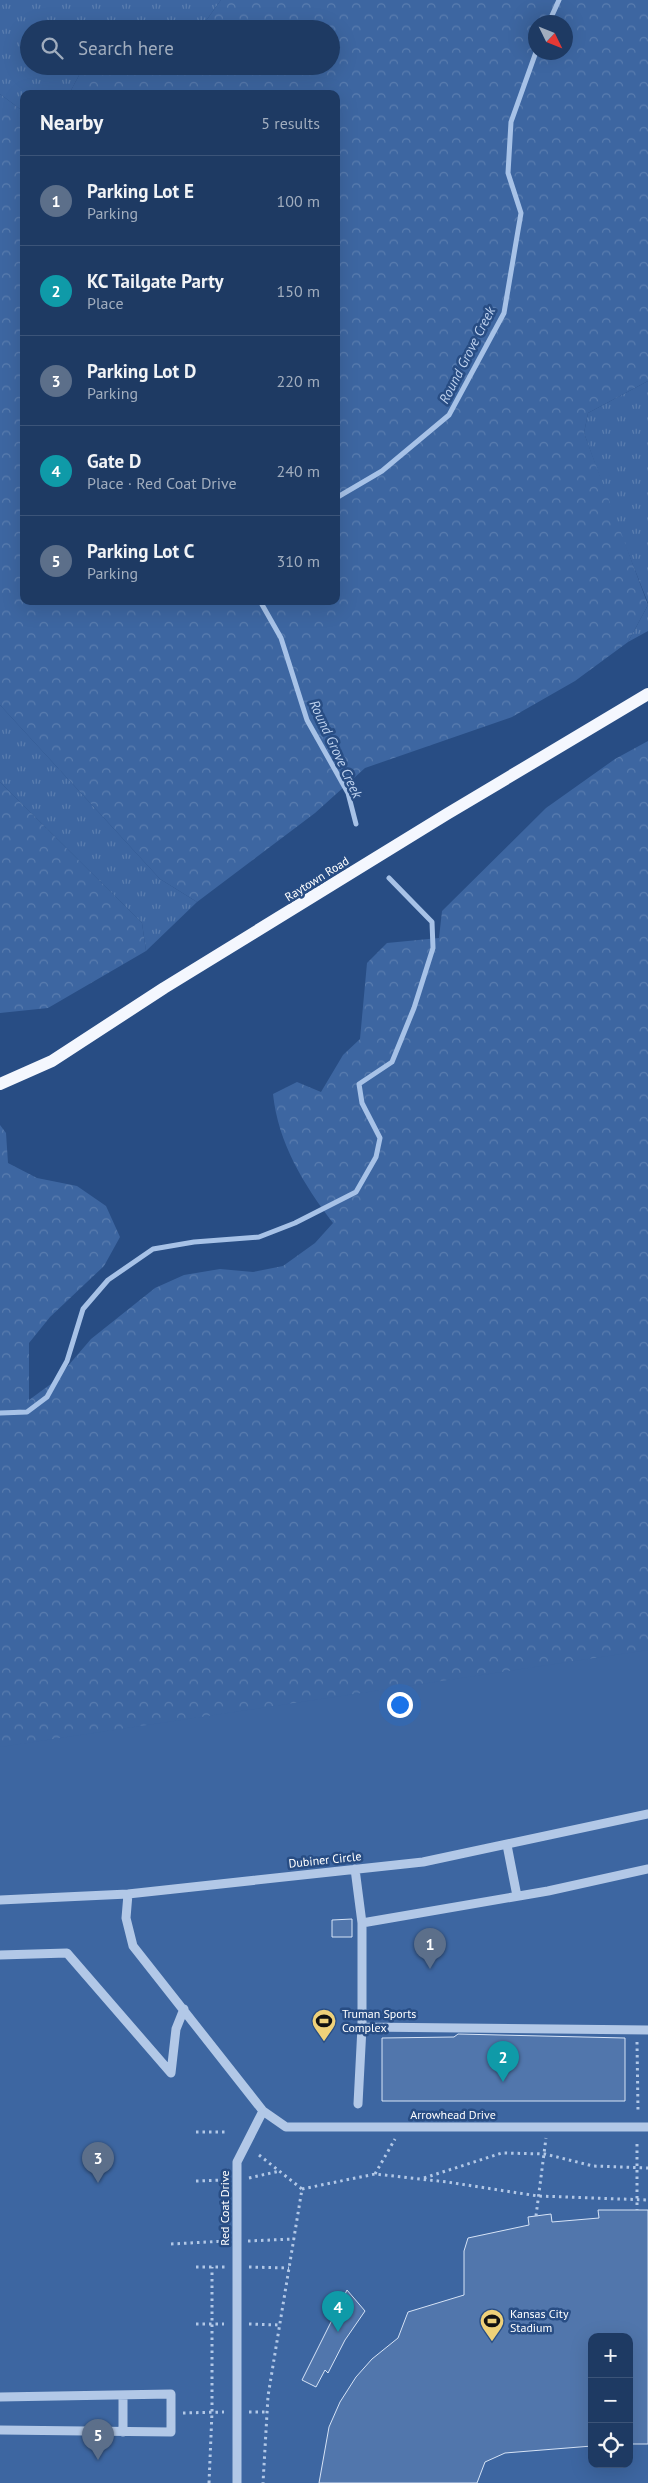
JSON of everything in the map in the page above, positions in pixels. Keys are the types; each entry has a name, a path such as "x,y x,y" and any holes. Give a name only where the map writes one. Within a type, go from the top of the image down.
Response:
{"main road":[{"name":"Raytown Road","path":"0,1084 52,1061 164,988 447,814 648,694"}],"street":[{"name":"Dubiner Circle","path":"0,1900 128,1894 423,1862 648,1814"},
{"path":"507,1845 517,1896"},
{"path":"355,1869 362,1923 362,2027 358,2104"},
{"path":"362,1923 517,1896 648,1869"},
{"path":"128,1894 126,1918 134,1946 263,2112"},
{"path":"0,1955 67,1952 172,2072 176,2029 184,2009"},
{"path":"362,2027 648,2030"},
{"name":"Arrowhead Drive","path":"263,2112 286,2127 648,2127"},
{"name":"Red Coat Drive","path":"236,2483 237,2162 263,2112"},
{"path":"0,2397 172,2394 171,2432 0,2430"},
{"path":"123,2395 123,2432"}],"path":[{"path":"637,2030 638,2111"},
{"path":"375,2174 401,2127"},
{"path":"196,2132 228,2132"},
{"path":"536,2216 546,2143"},
{"path":"637,2144 638,2210"},
{"path":"421,2179 502,2153 545,2154 592,2166 637,2170 648,2168"},
{"path":"259,2155 302,2189"},
{"path":"246,2179 280,2171"},
{"path":"302,2189 375,2174 538,2196 648,2200"},
{"path":"196,2181 228,2180"},
{"path":"263,2483 267,2412 302,2189"},
{"path":"244,2241 294,2239"},
{"path":"172,2244 227,2241"},
{"path":"196,2267 228,2267"},
{"path":"209,2483 212,2412 212,2267"},
{"path":"246,2267 289,2268"},
{"path":"196,2324 228,2324"},
{"path":"246,2324 280,2324"},
{"path":"178,2413 227,2412"},
{"path":"246,2412 267,2412"}],"green space":[{"path":"0,0 221,0 207,20 20,20 20,75 79,75 71,90 20,90 20,109 0,94"},
{"path":"221,0 648,0 648,381 588,413 584,433 648,605 628,642 575,681 512,717 365,768 315,813 197,902 160,879 0,705 0,94 20,109 20,605 340,605 340,90 71,90 79,75 340,75 340,20 207,20"},
{"path":"648,381 648,603 584,433 588,413"},
{"path":"648,605 648,631 628,642"},
{"path":"0,705 160,879 197,902 146,951 142,923 0,782"},
{"path":"648,741 648,1693 0,1828 0,1125 6,1133 8,1163 37,1178 77,1186 106,1206 120,1237 104,1266 50,1317 29,1343 29,1400 55,1381 91,1339 155,1288 184,1275 220,1269 253,1272 283,1266 315,1243 333,1223 312,1194 294,1163 280,1129 273,1094 297,1082 321,1092 343,1055 360,1039 367,963 387,943 439,938 442,911 546,808 615,759"},
{"path":"0,782 142,923 146,951 48,1008 0,1013"},
{"name":"Truman Sports Complex","path":"648,1650 648,2483 0,2483 0,1747"}],"building":[{"path":"352,1919 352,1937 332,1937 332,1920"},
{"path":"458,2034 625,2038 625,2101 382,2101 382,2038 454,2037"},
{"name":"Kansas City Stadium","path":"598,2210 648,2210 648,2444 633,2444 633,2333 588,2333 588,2446 505,2453 485,2462 477,2483 319,2483 329,2427 340,2402 356,2377 372,2359 398,2338 408,2312 464,2295 464,2251 468,2238 529,2225 528,2217 551,2214 552,2222 599,2218"},
{"path":"347,2290 365,2311 345,2340 328,2373 325,2370 316,2387 302,2380"}],"waterway":[{"name":"Round Grove Creek","path":"552,15 559,0"},
{"name":"Round Grove Creek","path":"340,496 382,471 449,415 504,313 521,213 508,173 511,122 533,60"},
{"name":"Round Grove Creek","path":"262,605 281,638 307,720 348,793 356,824"},
{"name":"Round Grove Creek","path":"0,1413 27,1412 47,1397 67,1361 83,1309 108,1280 153,1249 194,1242 259,1237 295,1223 356,1192 376,1157 380,1138 362,1103 359,1084 392,1062 414,1008 433,948 432,922 389,878"}],"place":[{"name":"Parking Lot E","path":"430,1969"},
{"name":"Truman Sports Complex","path":"324,2042"},
{"name":"KC Tailgate Party","path":"503,2082"},
{"name":"Parking Lot D","path":"98,2183"},
{"name":"Gate D","path":"338,2332"},
{"name":"Kansas City Stadium","path":"492,2342"},
{"name":"Parking Lot C","path":"98,2460"}]}
